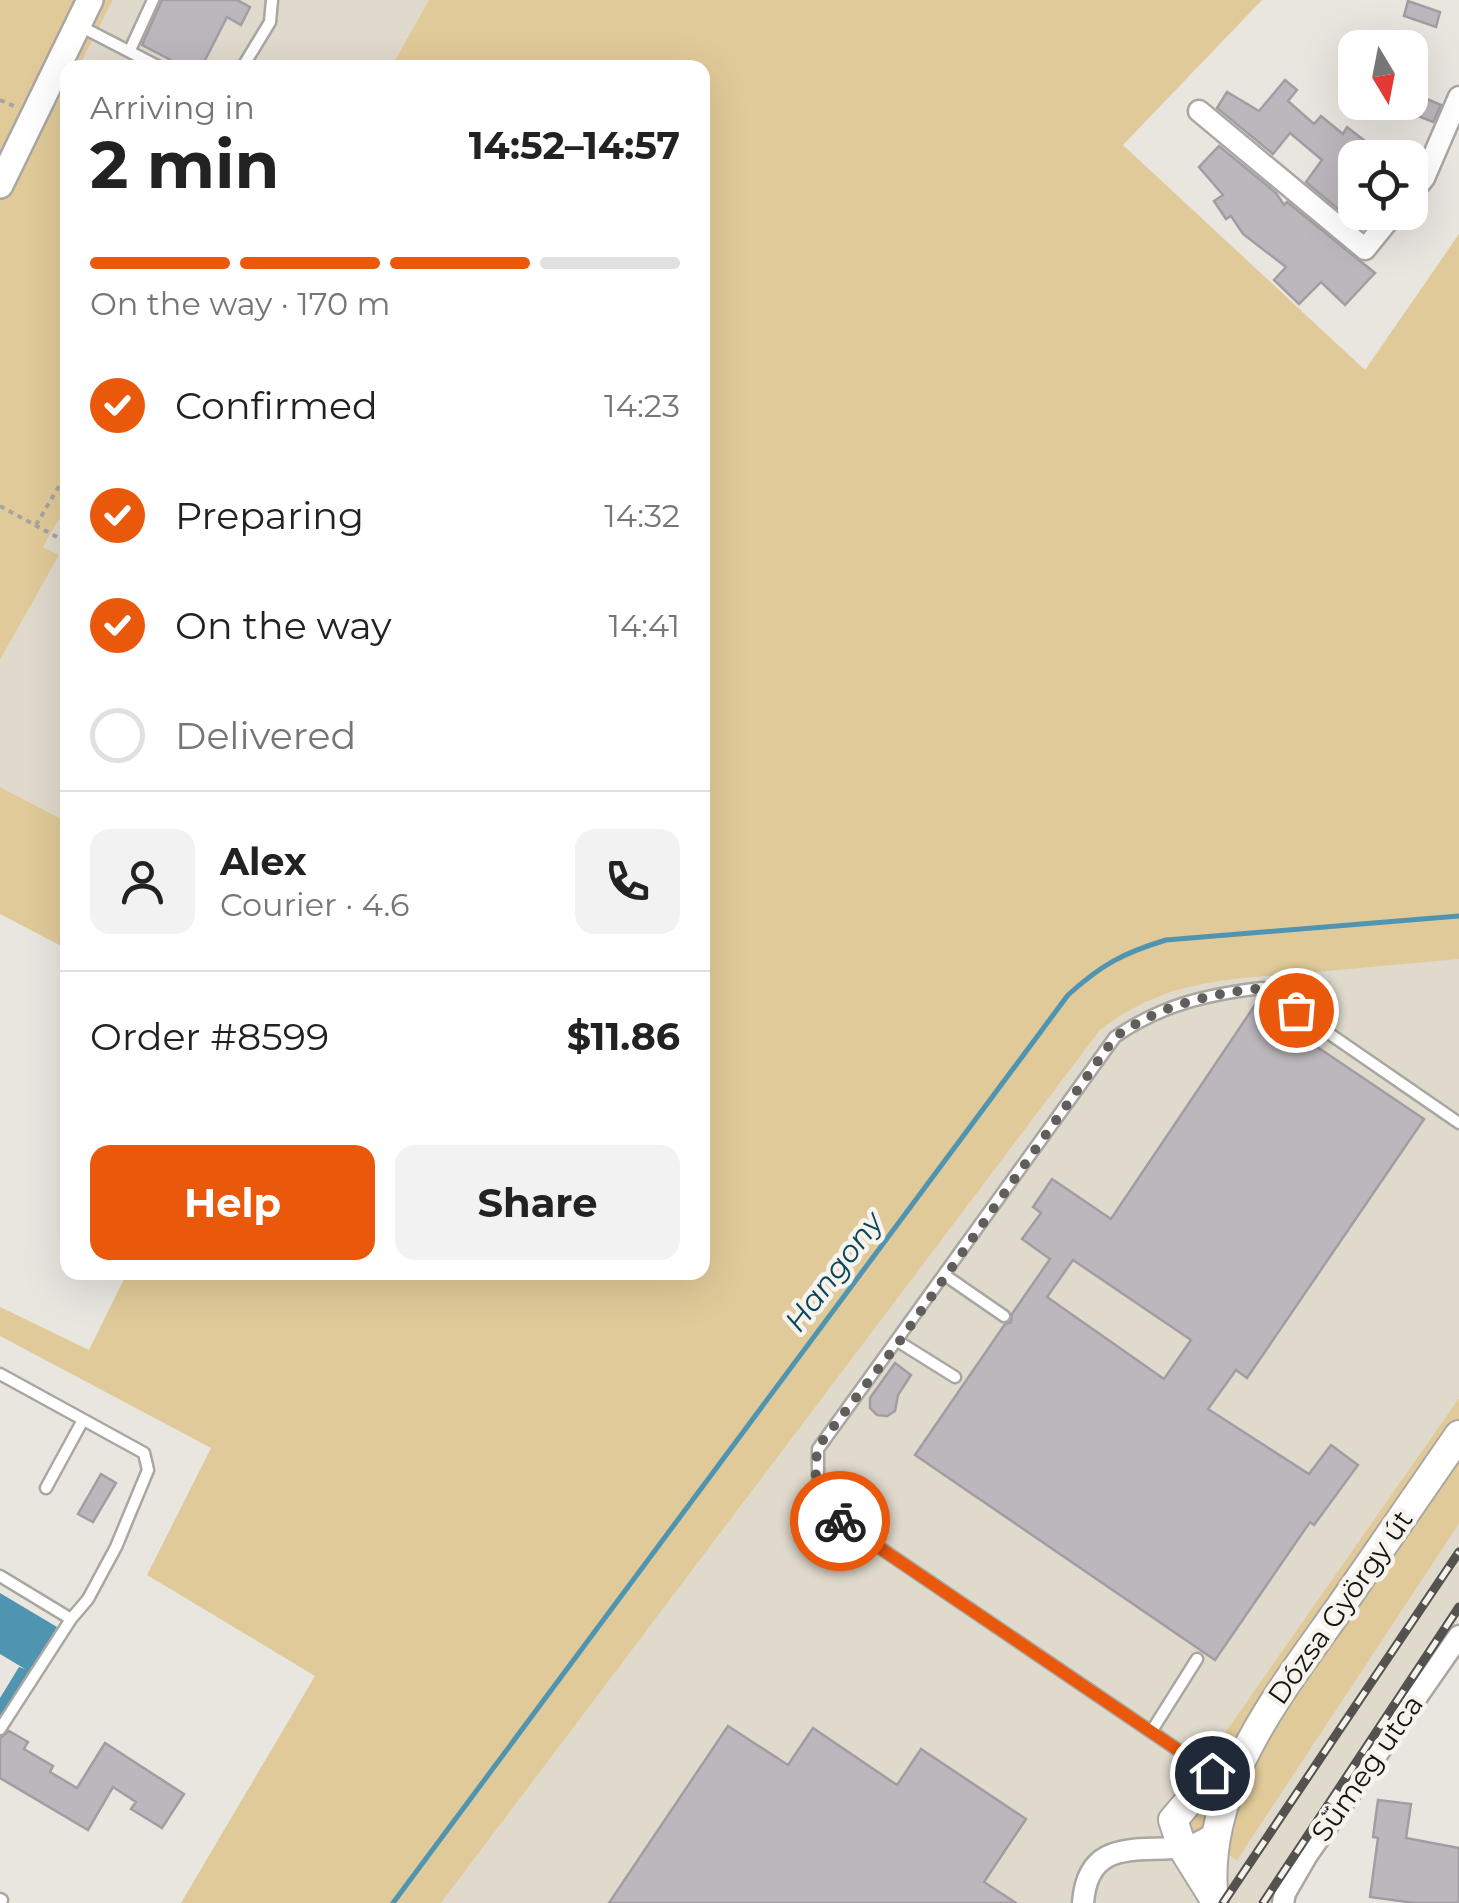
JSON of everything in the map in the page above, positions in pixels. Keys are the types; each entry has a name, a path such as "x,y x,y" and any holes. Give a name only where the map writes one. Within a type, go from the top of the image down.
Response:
{"main road":[{"name":"Dózsa György út","path":"1214,1900 1217,1832 1242,1759 1270,1706 1459,1434"},
{"path":"1214,1900 1178,1834 1212,1773 1242,1759"}],"street":[{"path":"61,60 90,0"},
{"path":"0,185 60,62"},
{"path":"1428,169 1459,97"},
{"path":"1199,111 1338,227"},
{"path":"1342,230 1371,254 1385,230"},
{"name":"Sümeg utca","path":"1283,1903 1285,1892 1307,1855 1459,1636"},
{"path":"1083,1903 1097,1866 1126,1848 1178,1834 1200,1842 1217,1832"}],"lane":[{"path":"130,50 152,0"},
{"path":"247,60 270,22 272,0"},
{"path":"78,25 147,60"},
{"path":"1212,1773 828,1510 816,1478 818,1449 899,1342 1115,1037 1143,1017 1185,1001 1263,988 1459,1123"},
{"path":"946,1276 1004,1316"},
{"path":"899,1342 955,1378"},
{"path":"0,1374 144,1453 148,1470 116,1547 88,1599 71,1618 1,1726"},
{"path":"46,1488 83,1420"},
{"path":"0,1576 71,1618"},
{"path":"1150,1732 1197,1659"}],"path":[{"path":"36,526 60,485"},
{"path":"0,506 60,539"}],"shaded area":[{"path":"0,0 113,0 83,60 60,60 60,517 43,547 59,555 0,660"},
{"path":"113,0 429,0 395,60 83,60"},
{"path":"429,0 1262,0 1123,145 1365,370 1459,234 1459,959 1223,980 1148,1001 1100,1030 441,1903 181,1903 315,1676 147,1575 211,1448 0,1336 0,1307 89,1350 124,1280 710,1280 710,60 395,60"},
{"path":"60,516 60,818 0,787 0,660 58,556 43,547"},
{"path":"0,787 60,818 60,945 0,914"},
{"path":"1459,959 1459,1398 1168,1816 1237,1859 1459,1524 1459,1618 1272,1903 441,1903 1100,1030 1137,1004 1185,987 1240,976"},
{"path":"1459,1398 1459,1524 1237,1860 1167,1816"}],"water":[{"path":"0,1593 57,1627 4,1718 0,1716 0,1698 19,1667 25,1669 0,1654"}],"building":[{"path":"162,0 237,0 250,7 241,25 227,17 205,60 171,60 142,45"},
{"path":"1408,1 1440,12 1436,27 1404,16"},
{"path":"1285,80 1297,90 1288,101 1314,124 1321,116 1343,134 1347,127 1364,140 1338,140 1338,209 1306,182 1322,160 1290,133 1273,154 1217,108 1227,92 1259,111"},
{"path":"1428,100 1441,105 1433,122 1428,120"},
{"path":"1219,146 1276,193 1284,205 1287,202 1375,273 1345,305 1321,282 1299,304 1274,280 1286,267 1243,234 1231,216 1226,219 1214,201 1223,195 1199,167"},
{"path":"1255,1005 1424,1119 1247,1378 1236,1370 1208,1409 1309,1474 1331,1445 1358,1465 1314,1525 1310,1522 1215,1660 915,1455 1005,1324 1011,1322 1012,1314 1050,1259 1022,1239 1041,1213 1033,1207 1052,1179 1111,1219","holes":["1073,1260 1191,1340 1164,1379 1047,1297"]},
{"path":"895,1363 911,1375 898,1395 895,1411 887,1416 877,1415 870,1408 870,1398"},
{"path":"101,1474 116,1483 93,1522 78,1514"},
{"path":"728,1726 788,1765 813,1728 897,1785 921,1749 1026,1819 984,1882 1016,1903 609,1903"},
{"path":"9,1731 28,1742 24,1749 53,1766 50,1772 77,1788 105,1743 184,1794 162,1828 131,1809 136,1802 113,1787 88,1830 0,1778 0,1738"},
{"path":"1378,1800 1411,1804 1406,1838 1459,1848 1459,1903 1370,1897 1378,1838 1373,1837"}],"waterway":[{"name":"Hangony","path":"393,1903 1068,995 1113,961 1166,940 1459,916"}],"railway":[{"path":"1223,1903 1459,1552"},
{"path":"1263,1903 1459,1607"}],"way so far":[{"path":"840,1521 828,1510 818,1484 816,1454 820,1444 899,1342 1115,1037 1143,1017 1224,992 1263,988 1296,1010"}],"route":[{"path":"840,1521 1212,1773"}]}
